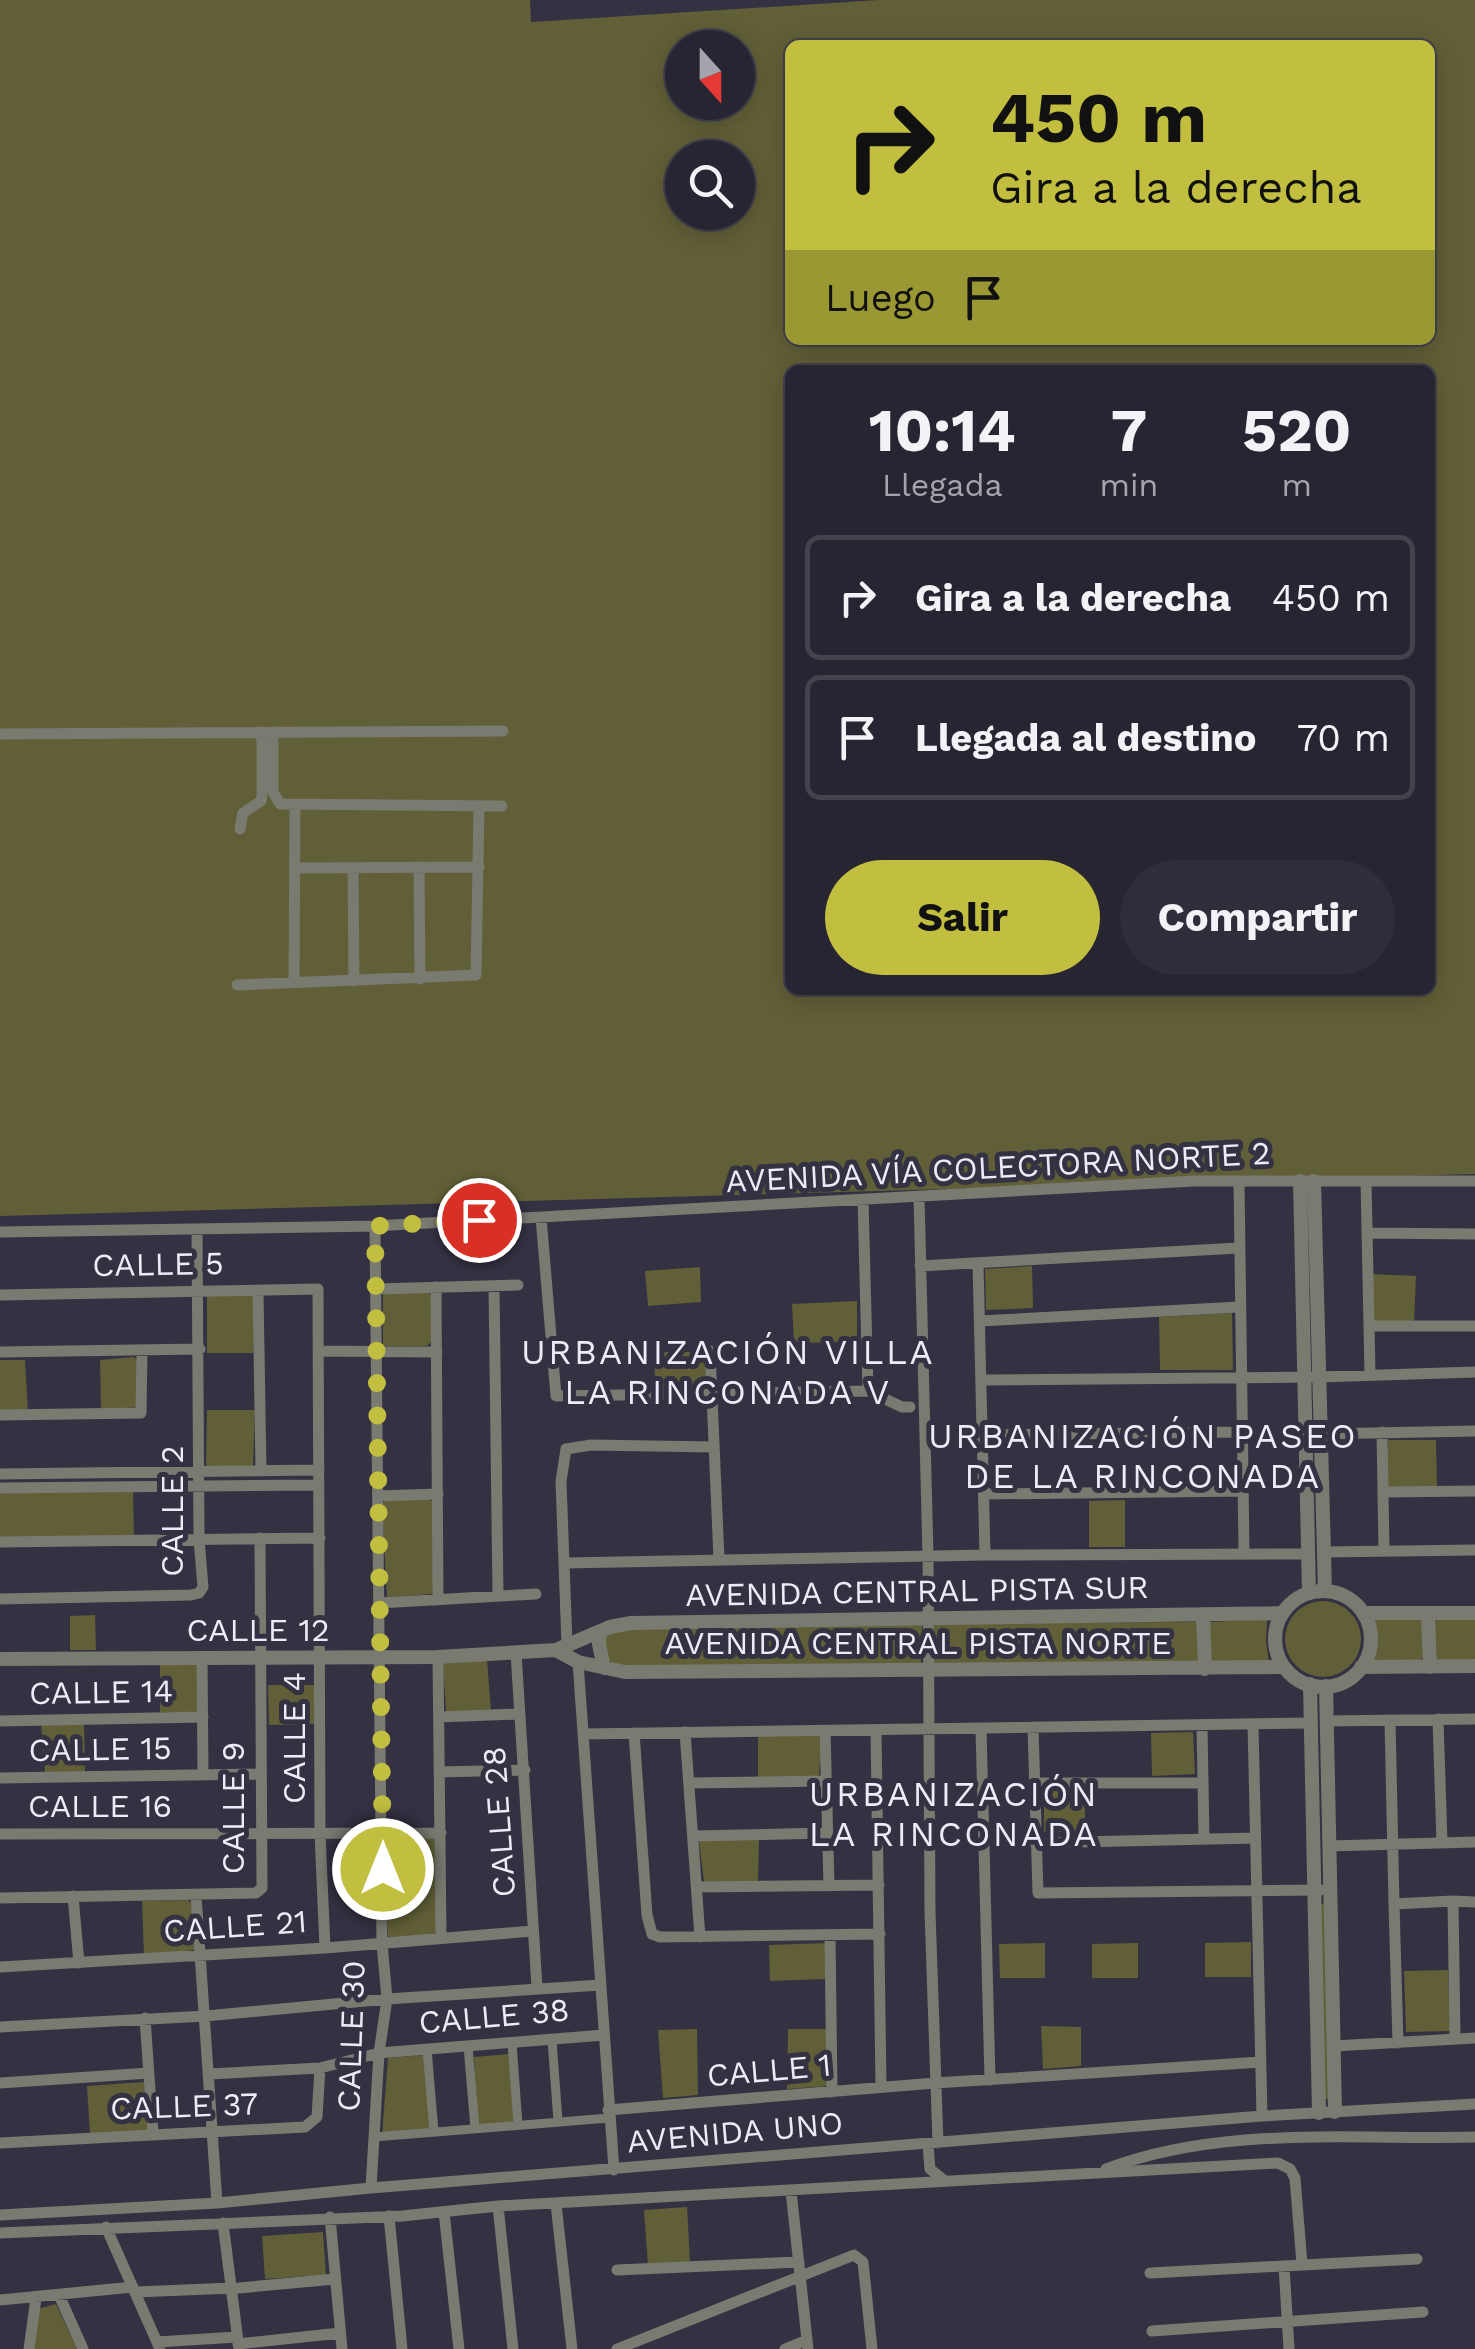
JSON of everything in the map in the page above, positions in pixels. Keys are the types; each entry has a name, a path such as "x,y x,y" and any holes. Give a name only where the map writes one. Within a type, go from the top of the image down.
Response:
{"street":[{"path":"0,734 503,731"},
{"path":"240,829 243,812 262,796 262,740 258,732"},
{"path":"276,732 274,799 280,804 502,806"},
{"path":"294,982 295,805"},
{"path":"237,985 469,978 478,972 479,806"},
{"path":"420,867 420,979"},
{"path":"294,868 479,867"},
{"path":"353,868 354,981"},
{"path":"1239,1181 1244,1552"},
{"name":"AVENIDA VÍA COLECTORA NORTE 2","path":"0,1232 375,1226 1239,1181 1475,1181"},
{"path":"1307,1181 1315,1553 1325,1591"},
{"path":"1366,1181 1370,1374"},
{"path":"911,2184 930,2169 935,2082 919,1197"},
{"path":"864,1200 868,1391"},
{"path":"541,1217 556,1396 868,1391 910,1407"},
{"name":"CALLE 30","path":"371,2188 379,2053 387,1998 382,1943 375,1226"},
{"name":"CALLE 2","path":"0,1598 199,1593 203,1587 197,1230"},
{"path":"1367,1233 1475,1234"},
{"path":"920,1266 1238,1248"},
{"path":"978,1263 986,1555"},
{"path":"376,1289 518,1285"},
{"path":"494,1286 498,1596"},
{"path":"436,1288 438,1600"},
{"name":"CALLE 5","path":"0,1295 318,1289"},
{"name":"CALLE 4","path":"318,1289 320,1833 325,1948"},
{"path":"258,1290 261,1471"},
{"path":"980,1321 1240,1307"},
{"path":"1369,1326 1475,1326"},
{"path":"0,1352 200,1349"},
{"path":"710,1350 719,1560"},
{"path":"0,1414 140,1412 142,1351"},
{"path":"318,1351 437,1352"},
{"path":"982,1380 1475,1372"},
{"path":"1308,1593 1315,1553 1320,1434 1311,1377"},
{"path":"1320,1434 1475,1431"},
{"path":"983,1435 1242,1432"},
{"path":"1382,1432 1384,1552"},
{"path":"562,1648 565,1564 561,1481 566,1449 591,1445 714,1447"},
{"path":"0,1474 319,1470"},
{"path":"0,1488 320,1485"},
{"path":"984,1494 1243,1491"},
{"path":"1384,1492 1475,1491"},
{"path":"378,1496 438,1494"},
{"name":"CALLE 9","path":"0,1898 256,1894 262,1888 260,1538"},
{"path":"0,1542 320,1538"},
{"path":"565,1564 1475,1550"},
{"path":"1325,1591 1347,1597 1363,1613 1370,1634 1367,1657 1361,1667 1343,1682 1326,1686 1295,1678 1284,1667 1275,1640 1283,1612 1290,1604 1308,1593 1325,1591"},
{"path":"380,1603 536,1594"},
{"name":"AVENIDA CENTRAL PISTA SUR","path":"562,1648 631,1623 1283,1612"},
{"path":"1363,1613 1475,1613"},
{"path":"1203,1614 1205,1669"},
{"path":"1428,1614 1430,1667"},
{"path":"600,1632 598,1644 604,1668"},
{"name":"CALLE 12","path":"0,1659 438,1658 562,1648"},
{"name":"AVENIDA CENTRAL PISTA NORTE","path":"562,1648 578,1662 625,1672 1284,1667"},
{"name":"CALLE 28","path":"516,1653 537,1987"},
{"path":"202,1657 204,1775"},
{"path":"438,1658 441,1938"},
{"path":"578,1662 614,2170"},
{"path":"1361,1667 1475,1666"},
{"path":"1310,1684 1334,2046 1327,2113"},
{"path":"1326,1686 1329,1846 1322,1890 1327,2113 1336,2138"},
{"path":"439,1716 520,1714"},
{"name":"CALLE 14","path":"0,1721 203,1718"},
{"path":"1438,1719 1442,1844"},
{"path":"1326,1722 1475,1719"},
{"path":"1390,1720 1398,2042"},
{"path":"584,1734 1310,1724"},
{"path":"1253,1725 1262,2116"},
{"path":"1202,1726 1204,1839"},
{"path":"1033,1727 1036,1888 1042,1894 1322,1890"},
{"path":"981,1728 990,2080"},
{"path":"876,1730 881,2088"},
{"path":"825,1731 828,1886"},
{"path":"684,1732 700,1937"},
{"path":"634,1733 649,1930 660,1937 880,1934"},
{"path":"439,1772 525,1770"},
{"name":"CALLE 15","path":"0,1778 261,1774"},
{"path":"688,1783 826,1782"},
{"path":"1035,1783 1202,1783"},
{"name":"CALLE 16","path":"0,1834 441,1833"},
{"path":"693,1836 828,1833"},
{"path":"1035,1842 1255,1838"},
{"path":"1329,1846 1475,1842"},
{"path":"697,1887 879,1885"},
{"path":"196,1894 217,2203"},
{"path":"74,1896 79,1963"},
{"path":"1453,1902 1455,2039"},
{"path":"1394,1904 1475,1902"},
{"name":"CALLE 21","path":"0,1967 533,1931"},
{"path":"830,1936 832,2092"},
{"path":"0,2027 206,2016 387,1998 601,1985"},
{"path":"145,2018 153,2133"},
{"name":"CALLE 38","path":"210,2074 320,2068 379,2053 604,2035"},
{"path":"1334,2046 1475,2038"},
{"path":"552,2040 558,2121"},
{"path":"512,2043 518,2125"},
{"path":"468,2046 475,2128"},
{"path":"428,2049 434,2132"},
{"name":"CALLE 1","path":"609,2114 935,2082 1261,2062"},
{"name":"CALLE 37","path":"0,2143 305,2127 317,2117 320,2068"},
{"path":"0,2083 149,2073"},
{"name":"AVENIDA UNO","path":"0,2215 217,2203 1262,2116 1475,2104"},
{"path":"374,2136 609,2114"},
{"path":"1092,2174 1139,2156 1206,2144 1290,2136 1475,2137"},
{"name":"AVENIDA UNO","path":"0,2232 389,2216 498,2206 1274,2164 1286,2166 1296,2178 1302,2264"},
{"path":"930,2169 940,2180 949,2182"},
{"path":"785,2349 808,2344 791,2191"},
{"path":"556,2204 572,2349"},
{"path":"498,2206 513,2349"},
{"path":"444,2212 459,2349"},
{"path":"389,2216 402,2349"},
{"path":"330,2217 342,2349"},
{"path":"223,2223 236,2288 238,2343"},
{"path":"106,2227 159,2346 340,2334"},
{"path":"617,2349 800,2269 850,2256 862,2259 872,2349"},
{"path":"1150,2273 1417,2259"},
{"path":"1284,2266 1289,2349"},
{"path":"617,2270 800,2269"},
{"path":"0,2300 336,2279"},
{"path":"59,2295 83,2349"},
{"path":"29,2349 36,2298"},
{"path":"1152,2330 1423,2312"}],"shaded area":[{"path":"0,0 530,0 531,22 879,0 1475,0 1475,1174 0,1216"},
{"path":"1032,1266 1033,1308 986,1310 985,1269"},
{"path":"700,1267 701,1302 648,1306 645,1271"},
{"path":"1370,1274 1416,1276 1414,1324 1371,1324"},
{"path":"383,1292 431,1295 431,1342 427,1346 383,1346"},
{"path":"207,1295 252,1295 256,1299 253,1353 207,1353"},
{"path":"857,1301 857,1342 794,1343 792,1304"},
{"path":"1232,1313 1233,1370 1160,1370 1159,1317"},
{"path":"653,1352 705,1352 706,1389 656,1389"},
{"path":"134,1357 138,1361 138,1407 101,1410 100,1360"},
{"path":"0,1360 25,1360 28,1410 0,1410"},
{"path":"207,1410 255,1410 253,1467 206,1465"},
{"path":"1388,1440 1436,1440 1437,1487 1387,1489"},
{"path":"133,1492 134,1536 0,1538 0,1493"},
{"path":"427,1498 433,1502 432,1594 387,1597 382,1504 386,1500"},
{"path":"1125,1500 1125,1547 1089,1547 1089,1501"},
{"path":"1323,1601 1350,1612 1361,1639 1350,1666 1323,1677 1296,1666 1285,1639 1296,1612"},
{"path":"95,1615 96,1650 70,1650 70,1616"},
{"path":"1416,1616 1423,1620 1425,1656 1417,1662 1369,1661 1374,1638 1369,1618"},
{"path":"1475,1617 1475,1663 1435,1659 1435,1621"},
{"path":"1267,1619 1269,1662 1210,1661 1210,1622"},
{"path":"1197,1622 1198,1662 932,1664 934,1626 938,1623"},
{"path":"919,1623 921,1664 626,1670 606,1659 606,1636 619,1629"},
{"path":"487,1659 491,1711 446,1712 443,1663"},
{"path":"160,1663 197,1663 198,1712 160,1712"},
{"path":"268,1685 315,1685 316,1724 269,1725"},
{"path":"41,1723 84,1724 85,1772 45,1772"},
{"path":"1193,1732 1195,1774 1152,1776 1151,1733"},
{"path":"817,1734 821,1739 819,1778 758,1777 758,1736"},
{"path":"1044,1789 1085,1789 1085,1831 1044,1832"},
{"path":"433,1836 437,1841 437,1932 434,1936 391,1938 386,1839"},
{"path":"701,1840 759,1840 758,1882 704,1882"},
{"path":"188,1900 192,1904 194,1950 144,1956 142,1901"},
{"path":"1320,1904 1325,1904 1329,2099 1324,2099"},
{"path":"1251,1942 1251,1977 1205,1977 1205,1943"},
{"path":"827,1943 827,1979 770,1981 769,1945"},
{"path":"1045,1943 1045,1978 1000,1978 999,1944"},
{"path":"1138,1943 1138,1978 1092,1978 1092,1944"},
{"path":"1448,1970 1450,2031 1406,2032 1404,1971"},
{"path":"1041,2026 1081,2027 1081,2066 1043,2069"},
{"path":"697,2029 698,2095 663,2098 658,2030"},
{"path":"788,2029 829,2029 830,2086 787,2089"},
{"path":"509,2054 515,2122 478,2127 474,2057"},
{"path":"426,2055 431,2129 382,2135 388,2058"},
{"path":"144,2082 149,2131 90,2134 87,2086"},
{"path":"687,2207 690,2262 648,2266 644,2210"},
{"path":"323,2232 326,2275 265,2279 262,2236"},
{"path":"56,2304 77,2349 34,2349 38,2309"}],"district":[{"name":"URBANIZACIÓN VILLA LA RINCONADA V","path":"728,1372"},
{"name":"URBANIZACIÓN PASEO DE LA RINCONADA","path":"1143,1456"},
{"name":"URBANIZACIÓN LA RINCONADA","path":"954,1814"}],"route":[{"path":"383,1869 375,1226 479,1220"}]}
